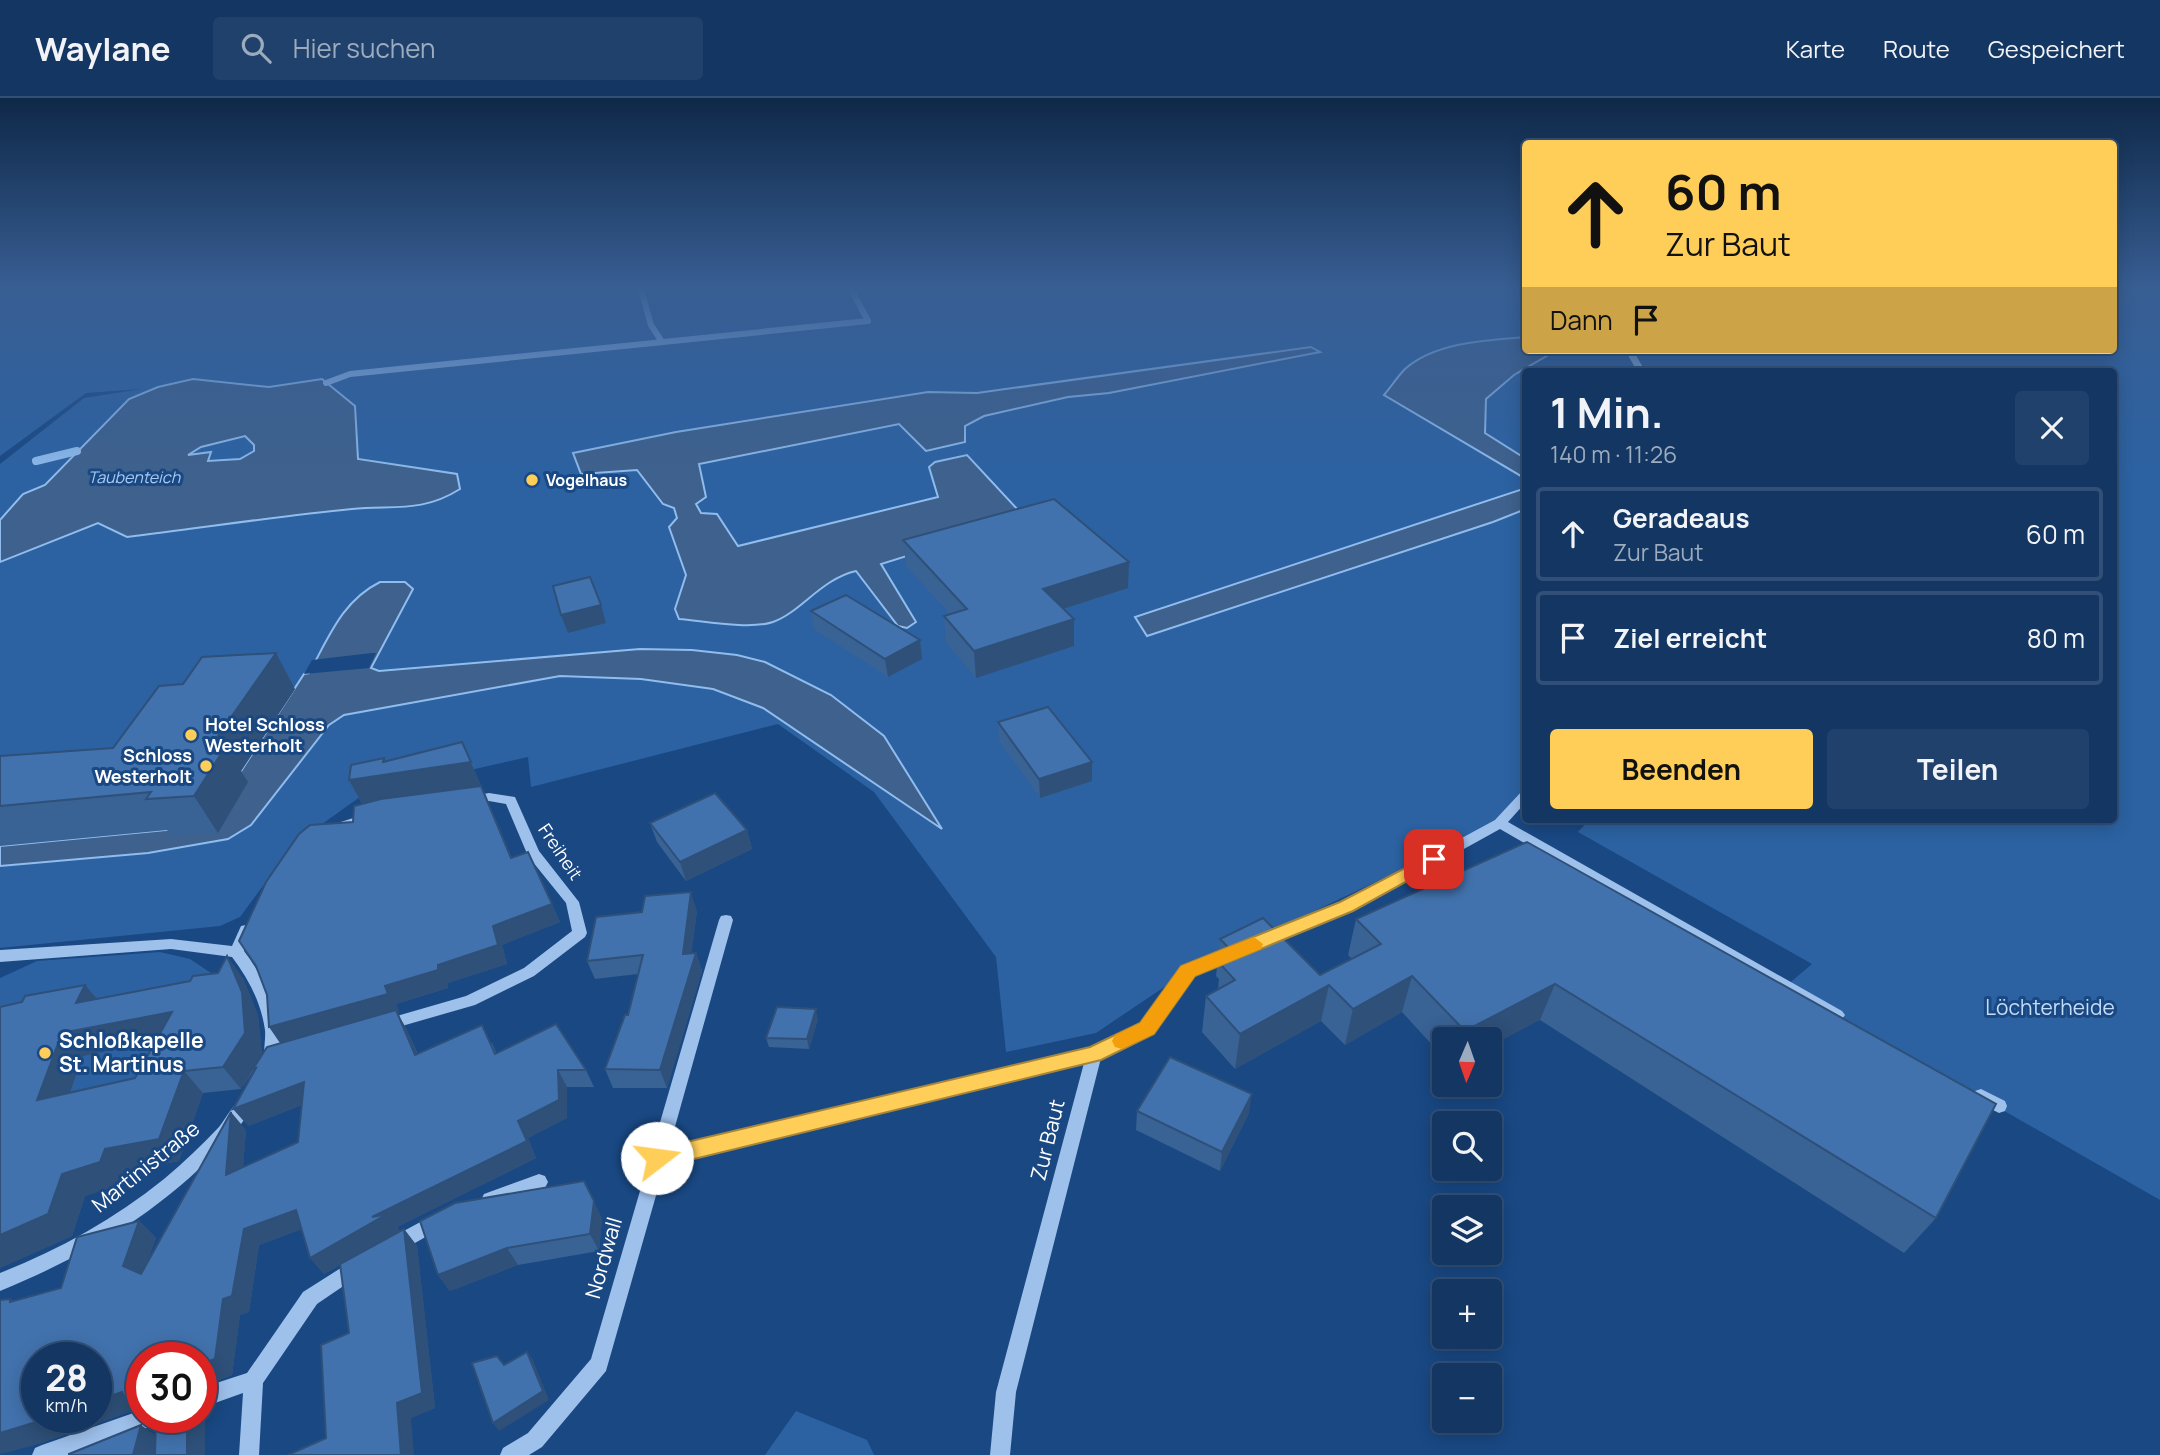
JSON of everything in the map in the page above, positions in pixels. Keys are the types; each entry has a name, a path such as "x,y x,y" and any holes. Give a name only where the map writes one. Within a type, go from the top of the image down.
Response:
{"street":[{"name":"Freiheit","path":"378,1027 470,1001 528,972 580,933 572,902 533,853 511,800 489,797 462,801"},
{"path":"657,1158 1094,1054 1147,1029 1188,971 1347,907 1500,823 1522,798"},
{"path":"318,835 343,823 381,815"},
{"path":"1500,823 1857,1026"},
{"path":"0,956 171,944 236,952 253,915"},
{"name":"Nordwall","path":"510,1455 535,1440 599,1364 726,920"},
{"name":"Martinistraße","path":"0,1282 85,1244 178,1176 229,1129 279,1055 259,985 236,952"},
{"name":"Zur Baut","path":"1000,1455 1006,1392 1094,1054"},
{"path":"1963,1086 1999,1107"},
{"path":"476,1205 539,1182"},
{"path":"249,1455 253,1380 310,1298 450,1214"},
{"path":"217,1392 253,1380"},
{"path":"42,1455 126,1426"}],"green space":[{"name":"Löchterheide","path":"0,352 2160,352 2160,1200 1786,986 1812,964 1578,832 1586,823 2117,823 2117,368 1522,368 1522,798 1500,823 1188,971 1096,1033 1006,1052 996,957 874,792 778,724 531,787 528,757 364,794 293,845 240,917 220,926 0,948 0,464 84,398 141,389 86,393 0,456"},
{"path":"160,952 190,959 211,973 154,1069 142,1077 0,1110 0,978 37,961"},
{"path":"796,1411 867,1440 874,1455 765,1455"}],"water":[{"path":"1272,352 1318,352 1109,393 1068,397 984,416 965,426 965,442 926,451 899,424 699,464 706,497 696,504 701,513 717,514 738,546 938,497 929,467 935,462 967,455 1019,511 1019,521 881,564 916,622 907,628 898,626 856,571 832,581 793,611 773,622 739,625 679,619 675,609 686,575 669,527 677,518 674,508 663,504 637,470 581,474 573,453 676,432 928,392 977,393"},
{"path":"1431,353 1550,354 1522,368 1486,399 1485,433 1522,456 1522,477 1384,395 1405,369"},
{"name":"Taubenteich","path":"193,379 269,387 322,379 355,406 358,459 457,474 460,489 446,497 420,505 324,512 127,537 98,523 0,562 0,520 23,494 45,485 129,399 158,387","holes":["245,436 254,445 254,451 240,459 208,461 211,452 188,455 201,447"]},
{"path":"1522,489 1522,511 1493,522 1147,636 1135,617"},
{"path":"380,582 405,582 413,589 371,668 379,671 640,649 692,650 737,655 765,662 831,695 884,736 942,829 763,708 713,689 641,679 560,676 344,715 329,725 251,825 228,839 148,853 0,866 0,846 176,829 234,782 304,674 309,673 330,633 346,610 356,599"}],"pier":[{"path":"376,653 369,668 304,674 312,660"}],"building":[{"path":"1054,499 1129,562 1043,589 1074,619 974,651 944,616 967,609 903,540"},
{"path":"590,577 601,605 561,615 553,586"},
{"path":"846,595 920,640 885,659 811,611"},
{"path":"276,653 211,746 226,746 194,796 146,799 151,792 0,806 0,756 113,748 159,686 183,684 202,657"},
{"path":"1048,707 1092,762 1039,779 998,722"},
{"path":"462,742 471,762 349,780 351,765 384,758 383,762"},
{"path":"481,786 511,858 528,852 552,904 493,926 498,945 438,965 438,970 385,986 388,994 269,1027 267,995 256,966 239,941 266,882 299,834 310,825 353,822 354,806 381,799"},
{"path":"715,793 747,830 680,862 650,823"},
{"path":"1527,842 1996,1104 1936,1218 1555,984 1473,1027 1461,1027 1412,976 1353,1009 1329,985 1240,1034 1206,996 1235,980 1221,965 1237,956 1220,939 1263,918 1320,975 1381,944 1356,919"},
{"path":"691,892 683,954 696,953 660,1070 605,1069 625,1015 628,1015 643,955 587,961 596,917 642,912 645,896"},
{"path":"227,956 242,992 245,1033 223,1067 184,1071 159,1139 105,1149 100,1162 62,1174 48,1214 0,1235 0,1007 22,1002 25,996 85,985 76,1003 190,981 193,976 218,973","holes":["172,1012 135,1078 37,1100 62,1033"]},
{"path":"777,1007 816,1009 807,1039 766,1038"},
{"path":"396,1010 415,1055 482,1025 495,1054 556,1024 586,1070 558,1070 559,1100 518,1121 527,1141 372,1217 387,1214 310,1258 296,1210 244,1229 232,1296 223,1299 217,1344 126,1342 126,1399 122,1392 112,1395 112,1342 21,1342 21,1427 0,1433 0,1300 10,1299 10,1302 61,1288 77,1237 139,1221 123,1266 141,1274 231,1112 226,1175 298,1142 304,1082 233,1109 267,1047"},
{"path":"1170,1057 1252,1094 1222,1152 1137,1111"},
{"path":"584,1181 594,1201 590,1234 507,1248 438,1275 420,1221 455,1203"},
{"path":"404,1229 422,1393 397,1403 401,1455 288,1455 326,1438 321,1345 349,1333 340,1264"},
{"path":"527,1352 543,1391 493,1423 472,1363 497,1356 504,1365"},
{"path":"126,1431 139,1433 133,1455 69,1454"},
{"path":"156,1433 187,1433 187,1455 155,1455"}],"waterway":[{"path":"326,383 350,374 562,352"},
{"path":"36,461 77,451"}],"slow traffic":[{"path":"1122,1041 1147,1029 1188,971 1254,944"}],"place":[{"name":"Vogelhaus","path":"532,480"},
{"name":"Hotel Schloss Westerholt","path":"191,735"},
{"name":"Schloss Westerholt","path":"206,766"},
{"name":"Schloßkapelle St. Martinus","path":"45,1053"}],"route":[{"path":"657,1158 1094,1054 1147,1029 1188,971 1347,907 1434,859"}]}
